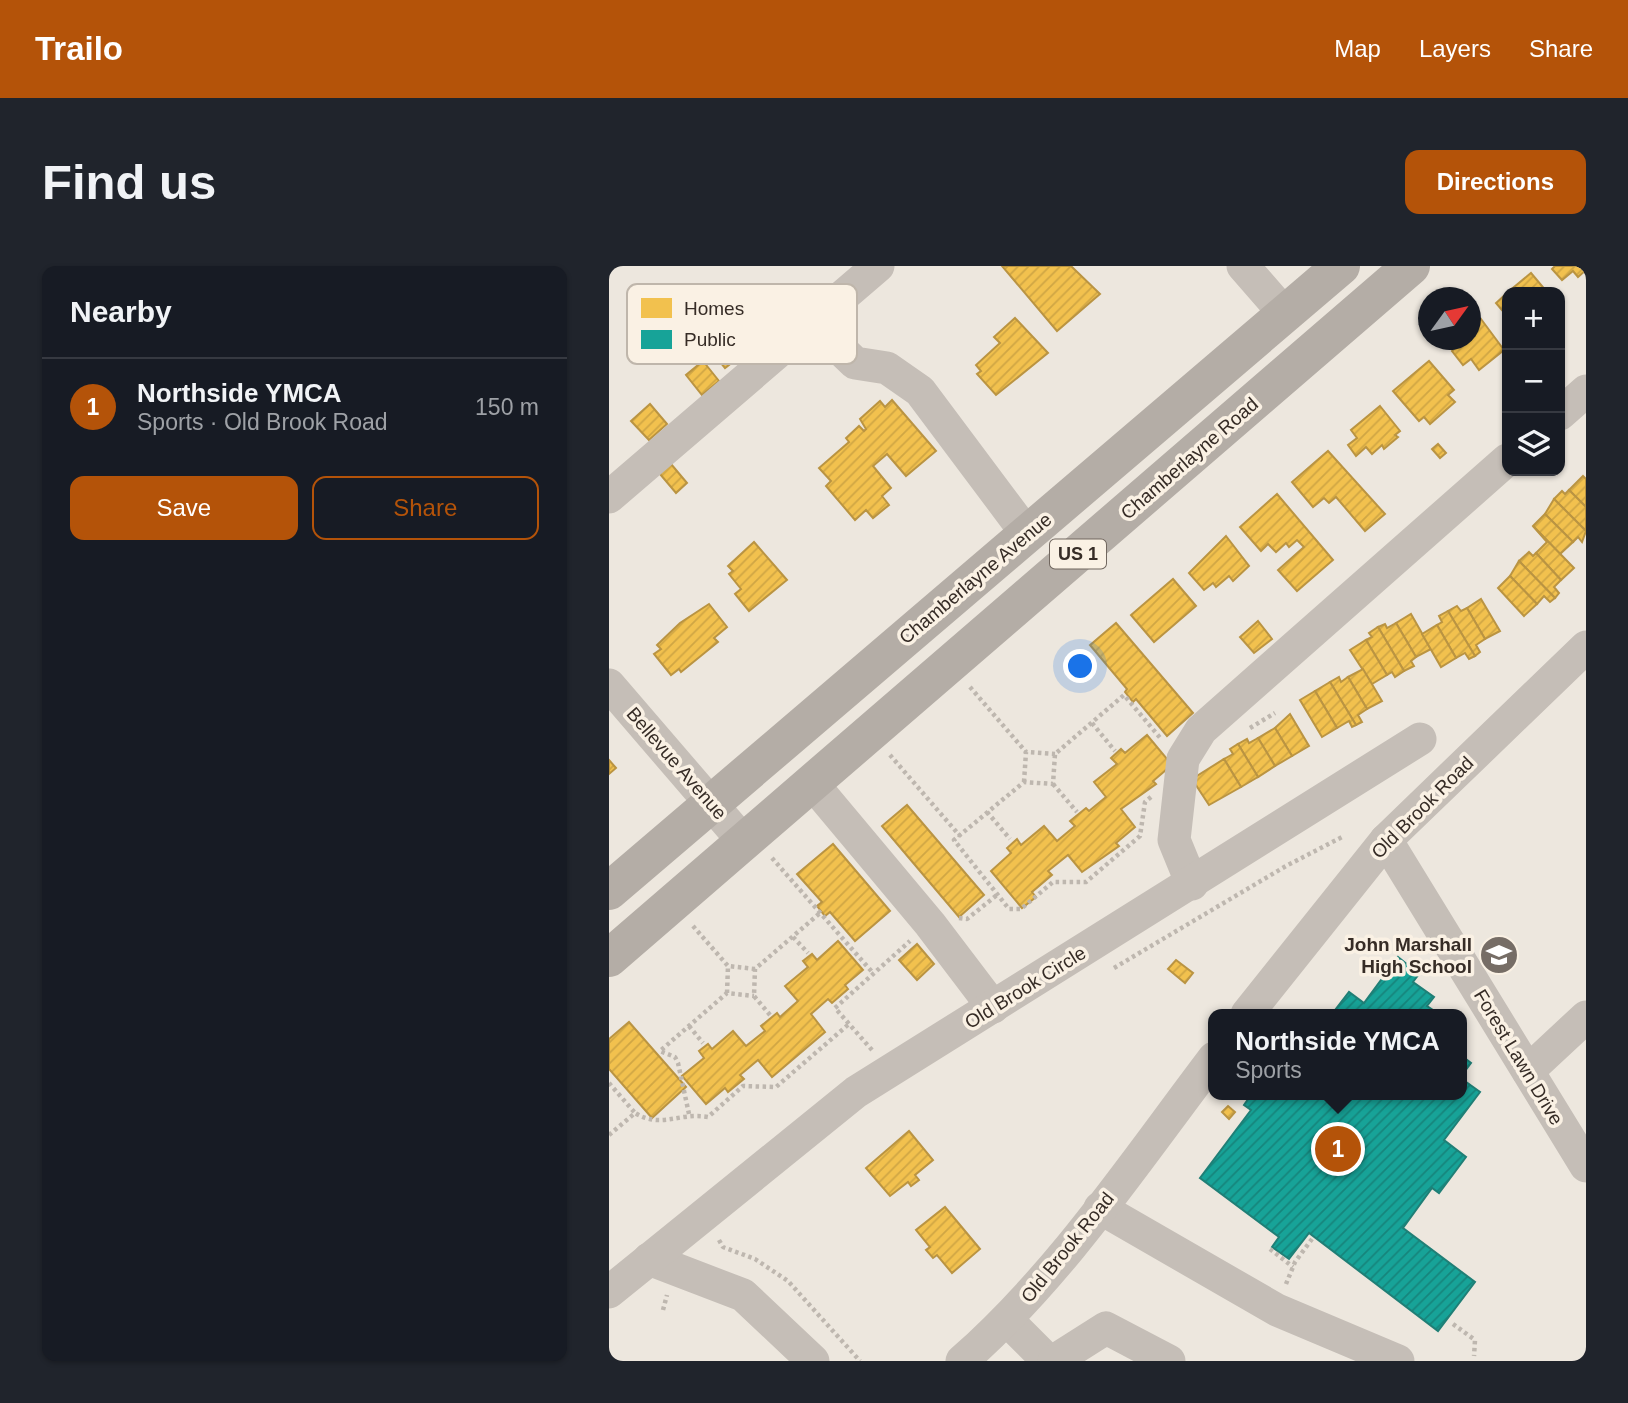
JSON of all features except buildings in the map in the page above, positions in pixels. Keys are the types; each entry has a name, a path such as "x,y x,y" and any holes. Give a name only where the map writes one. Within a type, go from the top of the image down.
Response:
{"main road":[{"name":"Chamberlayne Avenue","path":"609,891 1341,266"},
{"name":"Chamberlayne Road","path":"758,849 812,783 1411,266"},
{"name":"US 1","path":"609,958 758,849"}],"street":[{"path":"857,284 878,266"},
{"path":"1243,266 1285,314"},
{"path":"857,363 887,368 921,391 1027,534"},
{"path":"609,497 763,364"},
{"path":"1561,413 1586,391"},
{"path":"1192,884 1174,840 1183,759 1201,730 1502,464"},
{"name":"Old Brook Road","path":"1251,1009 1386,840 1585,650"},
{"name":"Bellevue Avenue","path":"609,685 711,803 758,849"},
{"name":"Old Brook Circle","path":"609,1292 856,1091 1192,884 1420,739"},
{"path":"812,783 930,924 993,1007"},
{"name":"Forest Lawn Drive","path":"1386,840 1586,1166"},
{"path":"1528,1070 1586,1017"},
{"name":"Old Brook Road","path":"962,1361 1007,1320 1100,1209 1208,1066"},
{"path":"1100,1209 1277,1310 1398,1361"},
{"path":"649,1259 743,1294 813,1361"},
{"path":"1007,1320 1048,1361"},
{"path":"1054,1361 1106,1328 1169,1361"}],"path":[{"path":"970,687 1026,752 1024,782"},
{"path":"1026,752 1055,754 1124,695 1168,747"},
{"path":"1092,723 1115,751"},
{"path":"1053,784 1055,754"},
{"path":"890,755 960,836"},
{"path":"1077,811 1053,784 1024,782 954,840 1009,909 1021,909 1053,882 1087,882 1140,836 1145,802 1153,795"},
{"path":"988,812 1010,839"},
{"path":"1108,971 1286,866 1344,836"},
{"path":"758,849 821,913 873,974"},
{"path":"955,918 967,919 997,895"},
{"path":"754,996 755,969 821,913"},
{"path":"692,925 728,966 755,969"},
{"path":"793,936 807,953"},
{"path":"873,1051 835,1008 913,939"},
{"path":"689,1114 678,1063 675,1057 660,1051 727,993 728,966"},
{"path":"727,993 754,996 771,1015"},
{"path":"609,1083 635,1112 649,1121 660,1122 689,1114 708,1117 743,1086 776,1087 849,1024"},
{"path":"689,1026 703,1043"},
{"path":"609,1135 635,1112"},
{"path":"723,1234 719,1239 723,1247 755,1259 788,1281 860,1361"},
{"path":"1285,1287 1293,1267 1312,1239"},
{"path":"1270,1249 1293,1267"},
{"path":"663,1310 664,1299"},
{"path":"1453,1324 1475,1340 1473,1356"}],"place":[{"name":"John Marshall High School","path":"1499,955"},
{"name":"Northside YMCA","path":"1338,1149"}]}
